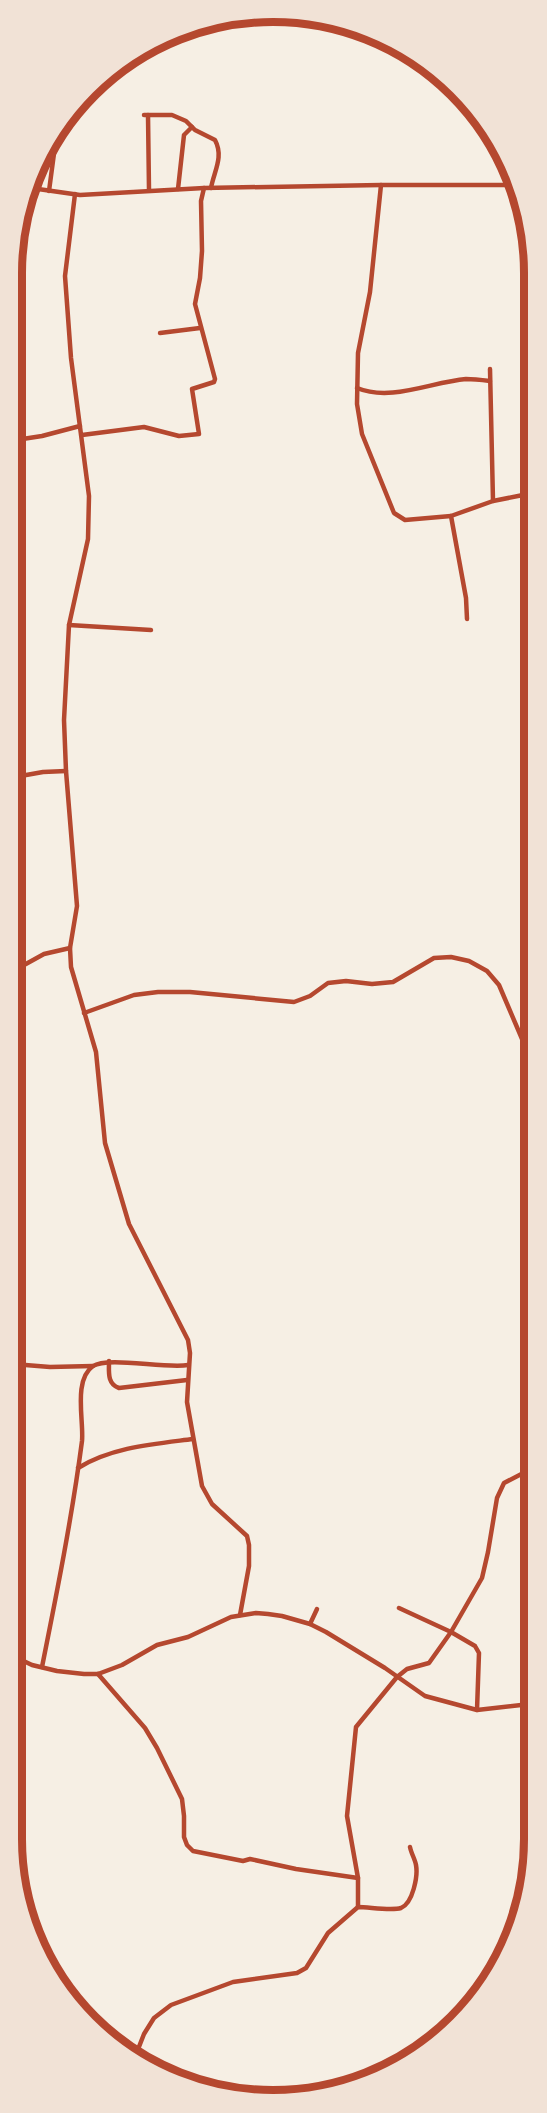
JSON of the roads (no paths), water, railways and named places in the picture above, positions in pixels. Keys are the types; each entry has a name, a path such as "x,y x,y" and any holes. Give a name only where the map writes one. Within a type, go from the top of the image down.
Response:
{"street":[{"path":"149,190 146,115 172,115 216,140 220,157 211,188"},
{"path":"178,189 184,135 192,127"},
{"path":"49,191 54,151"},
{"path":"381,185 370,292 358,353 357,404 362,434 394,513 405,520 451,516 494,501 524,494"},
{"path":"38,189 75,194 204,188 508,185"},
{"path":"82,435 144,426 179,436 199,434 192,389 214,382 215,379 195,304 200,278 201,201 204,188"},
{"path":"75,194 65,276 71,358 89,496 88,539 69,625 64,720 77,906 70,948 71,967 96,1052 105,1143 129,1224 186,1333 190,1347 187,1402 202,1486 212,1504 247,1536 250,1555 240,1615"},
{"path":"160,333 200,328"},
{"path":"490,369 494,501"},
{"path":"357,388 370,393 408,391 466,380 490,381"},
{"path":"22,439 80,426"},
{"path":"451,516 466,598 467,619"},
{"path":"69,625 151,630"},
{"path":"22,776 66,771"},
{"path":"22,966 44,954 70,948"},
{"path":"84,1013 134,995 158,992 190,992 294,1002 310,996 327,983 393,982 434,958 451,957 469,961 487,971 499,985 524,1044"},
{"path":"22,1365 50,1367 93,1366 109,1361 176,1367 188,1365"},
{"path":"109,1361 110,1381 113,1386 119,1388 187,1380"},
{"path":"42,1668 78,1468 82,1438 81,1385 85,1375 93,1366"},
{"path":"78,1468 92,1459 133,1447 193,1439"},
{"path":"358,1907 358,1878 346,1816 356,1727 397,1677 407,1669 429,1663 451,1632 482,1578 496,1498 504,1483 524,1473"},
{"path":"399,1608 475,1646 479,1653 477,1710"},
{"path":"310,1624 317,1609"},
{"path":"22,1660 42,1668 73,1674 98,1674 122,1665 157,1645 188,1637 218,1622 256,1613 282,1616 310,1624 371,1659 425,1696 477,1710 524,1705"},
{"path":"98,1674 145,1728 157,1748 182,1799 184,1837 187,1845 193,1851 358,1878"},
{"path":"138,2050 154,2018 171,2005 233,1982 297,1973 306,1968 328,1932 358,1907 401,1908 408,1901 414,1883 416,1866 410,1847"}]}
